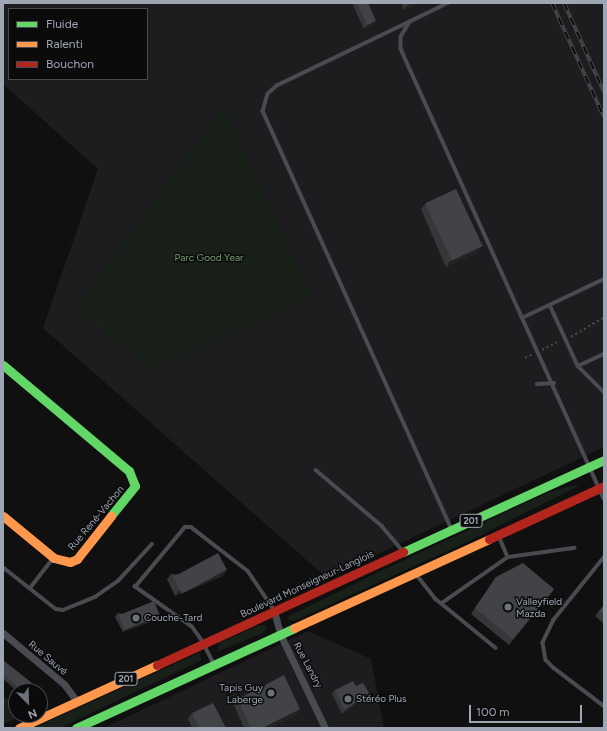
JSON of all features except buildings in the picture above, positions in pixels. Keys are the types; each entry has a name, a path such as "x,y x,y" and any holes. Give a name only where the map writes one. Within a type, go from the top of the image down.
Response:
{"main road":[{"name":"Rue René-Vachon","path":"3,365 134,478 133,493 77,559 60,562 54,558"},
{"name":"Boulevard Monseigneur-Langlois","path":"19,728 604,460"},
{"name":"201","path":"76,728 602,487"},
{"path":"3,516 54,558"}],"street":[{"name":"Rue Landry","path":"274,611 280,634 325,728"},
{"name":"Rue Sauvé","path":"3,633 64,684 77,702"}],"lane":[{"path":"449,3 277,86 268,94 263,111 452,530"},
{"path":"410,22 401,37 406,62 554,383 589,467 602,487 604,498"},
{"path":"524,317 604,279"},
{"path":"550,305 578,366 604,392"},
{"path":"578,366 604,354"},
{"path":"537,384 554,383"},
{"path":"316,470 393,536 402,552"},
{"path":"214,665 204,643 192,627 135,587 186,527 192,526 248,572 274,611"},
{"path":"498,534 508,557"},
{"path":"3,567 56,609 70,608 118,582 152,544"},
{"path":"442,603 508,557 574,548"},
{"path":"30,588 54,558"},
{"path":"604,558 554,620 543,643 546,660 554,668 604,706"},
{"path":"416,572 422,584 442,603 496,648"}],"shaded area":[{"path":"3,3 604,3 604,447 327,578 43,328 98,169 3,84"},
{"path":"308,631 371,659 384,728 104,728"}],"green space":[{"name":"Parc Good Year","path":"224,105 312,297 150,370 75,308"},
{"path":"574,485 579,486 469,541 294,621 289,620 287,617 389,567 547,493"},
{"path":"260,625 267,626 265,632 217,652 219,643"},
{"path":"199,653 202,660 60,728 34,728 48,723 48,722"},
{"path":"3,696 8,700 8,722 3,724"}],"railway":[{"path":"552,3 604,117"},
{"path":"564,3 604,92"}],"traffic: fast":[{"path":"3,365 129,471 135,486 111,516"},
{"path":"403,552 604,460"},
{"path":"76,728 294,628"}],"traffic: slow":[{"path":"3,516 54,558 70,562 77,559 111,516"},
{"path":"294,628 489,539"},
{"path":"19,728 157,665"}],"traffic: jam":[{"path":"489,539 604,486"},
{"path":"157,665 403,552"}],"place":[{"name":"Valleyfield Mazda","path":"508,607"},
{"name":"Couche-Tard","path":"136,618"},
{"name":"Tapis Guy Laberge","path":"271,693"},
{"name":"Stéréo Plus","path":"348,699"}]}
